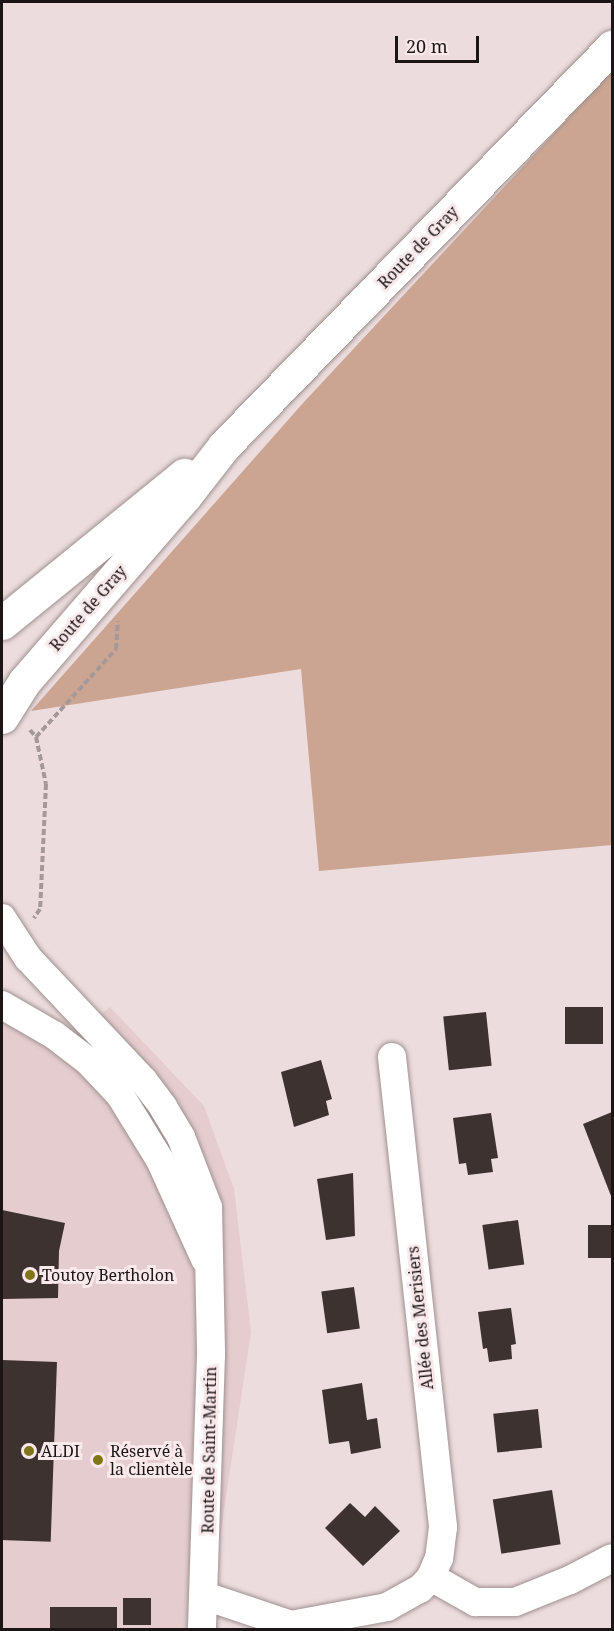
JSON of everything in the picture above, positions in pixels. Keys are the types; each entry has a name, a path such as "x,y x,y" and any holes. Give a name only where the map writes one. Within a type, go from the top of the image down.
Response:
{"main road":[{"name":"Route de Gray","path":"5,712 24,682 114,579 224,446 612,47"},
{"name":"Route de Gray","path":"2,622 224,446"}],"street":[{"name":"Route de Saint-Martin","path":"2,918 19,944 143,1080 181,1137 208,1207 210,1270 205,1596 202,1629"},
{"path":"2,1005 54,1035 88,1061 120,1095 160,1160 210,1270"},
{"name":"Allée des Merisiers","path":"392,1057 443,1527 439,1558 431,1577"},
{"path":"205,1596 285,1627 387,1607 420,1589 431,1577 475,1602 515,1602 570,1581 612,1558"}],"path":[{"path":"36,736 116,649 118,612 114,579"},
{"path":"5,712 36,736 46,784 40,909 19,944"}],"shaded area":[{"path":"612,71 612,845 319,871 301,669 31,711 304,402"},
{"path":"110,1007 204,1106 234,1189 251,1332 206,1629 2,1629 2,1018 55,1051"}],"building":[{"path":"565,1007 603,1007 603,1044 565,1044"},
{"path":"486,1012 492,1066 449,1070 443,1016"},
{"path":"321,1060 332,1099 326,1101 329,1115 294,1127 281,1072"},
{"path":"612,1112 612,1196 611,1196 583,1124"},
{"path":"491,1113 498,1158 491,1159 493,1172 468,1175 466,1163 459,1164 453,1118"},
{"path":"353,1173 355,1236 326,1240 317,1179"},
{"name":"Toutoy Bertholon","path":"2,1210 65,1223 59,1251 58,1298 2,1299"},
{"path":"518,1220 524,1265 489,1270 482,1225"},
{"path":"588,1225 612,1225 612,1258 588,1258"},
{"path":"354,1287 360,1329 327,1333 321,1292"},
{"path":"511,1308 516,1344 511,1345 512,1359 489,1362 487,1348 483,1349 478,1312"},
{"name":"ALDI","path":"2,1360 57,1362 51,1542 2,1540"},
{"path":"362,1383 367,1420 377,1418 381,1448 351,1454 349,1441 329,1444 322,1390"},
{"path":"538,1409 542,1448 497,1452 493,1414"},
{"path":"552,1490 561,1544 501,1554 493,1499"},
{"path":"350,1503 365,1517 375,1506 400,1531 363,1566 325,1528"},
{"path":"123,1598 151,1598 151,1625 123,1625"},
{"path":"50,1607 117,1607 117,1629 50,1629"}],"place":[{"name":"Toutoy Bertholon","path":"30,1275"},
{"name":"ALDI","path":"29,1451"},
{"name":"Réservé à la clientèle","path":"98,1460"}]}
